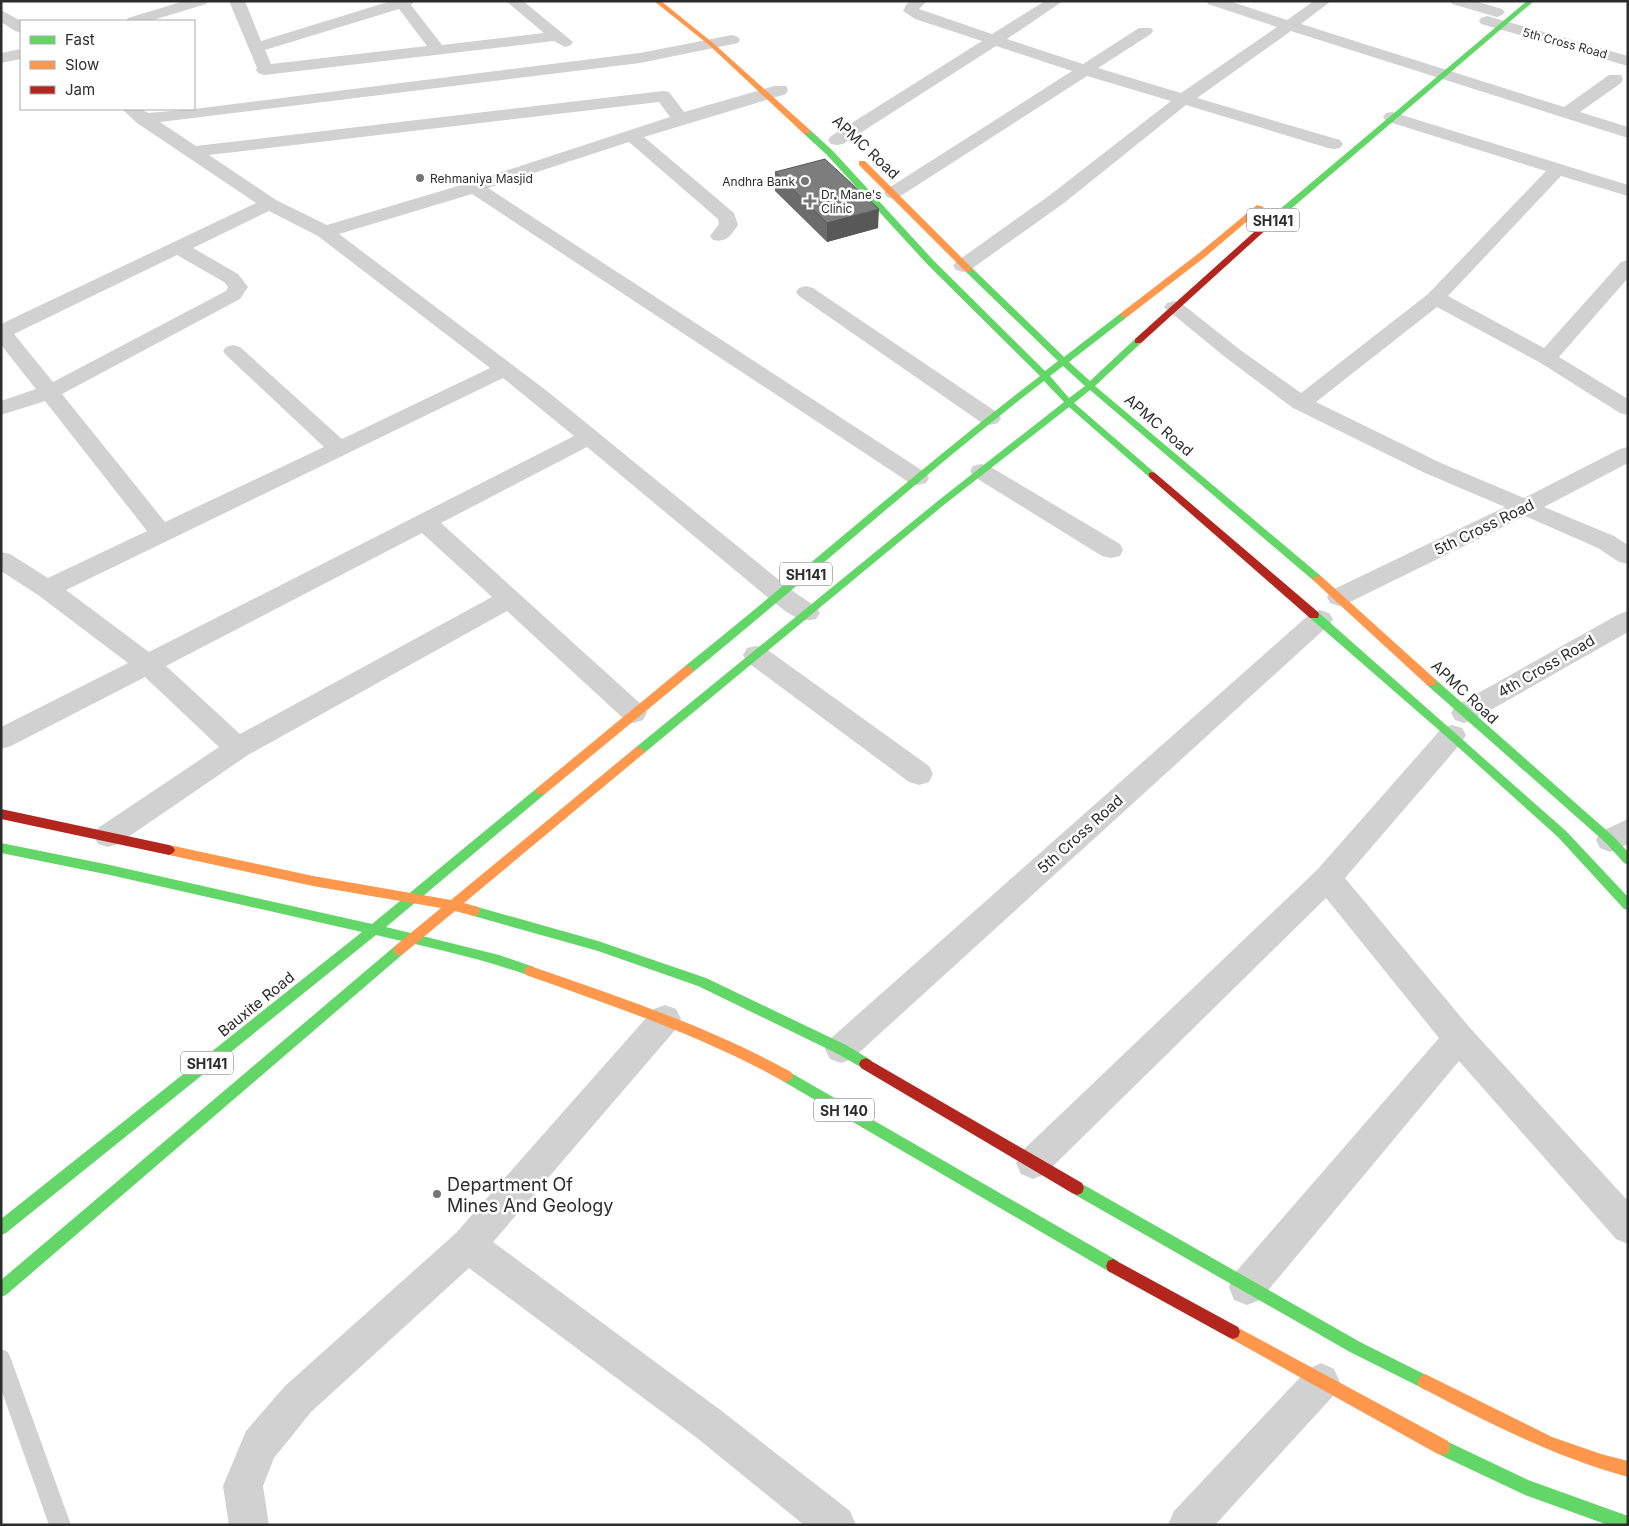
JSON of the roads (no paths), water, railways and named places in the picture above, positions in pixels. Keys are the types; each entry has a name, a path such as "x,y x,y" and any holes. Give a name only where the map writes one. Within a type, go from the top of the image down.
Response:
{"main road":[{"name":"APMC Road","path":"657,1 711,44 776,91 830,154 931,263 1044,375 1069,404 1320,619 1458,724 1622,844"},
{"name":"SH141","path":"982,471 1090,386 1174,307 1392,117 1430,71 1494,19 1531,1"},
{"path":"718,29 735,44"},
{"name":"APMC Road","path":"841,144 892,192 963,266 1090,386 1339,597 1418,668 1458,724"},
{"name":"SH141","path":"413,898 634,713 781,595 990,418 1202,254 1268,200"},
{"path":"1,1290 452,905 982,471"},
{"path":"1458,724 1628,905"},
{"path":"1,814 313,881 452,905 598,946 702,982 841,1049 1033,1163 1355,1347 1541,1440 1606,1464 1628,1469"},
{"name":"SH 140","path":"1,848 110,870 499,960 666,1019 758,1059 1067,1241 1321,1382 1471,1462 1525,1487 1628,1524"},
{"name":"Bauxite Road","path":"1,1228 413,898"}],"street":[{"path":"137,20 183,4 202,1"},
{"path":"236,1 257,47 264,70 270,103"},
{"path":"512,1 557,36 598,63"},
{"path":"920,1 911,8 914,13 1086,70 1334,144"},
{"path":"841,144 993,40 1056,1"},
{"path":"1213,1 1628,133"},
{"path":"963,266 1057,199 1184,99 1324,1"},
{"name":"5th Cross Road","path":"1457,1 1494,19 1628,61"},
{"path":"257,47 405,2 438,50"},
{"path":"1,15 20,27"},
{"path":"892,192 1145,31"},
{"path":"264,70 557,36"},
{"path":"195,109 270,103 640,58 711,44 735,44"},
{"path":"640,58 680,120"},
{"path":"1566,114 1616,79"},
{"path":"325,232 474,187 776,91"},
{"path":"192,152 663,96"},
{"path":"136,114 185,110"},
{"path":"136,114 269,204 325,232 505,369 781,595 807,613"},
{"path":"1392,117 1628,191"},
{"path":"632,136 727,217 729,225 720,236"},
{"path":"1301,403 1419,312 1557,170"},
{"path":"474,187 918,478"},
{"path":"161,533 1,332 269,204"},
{"path":"1,408 50,392 233,295 238,287 231,278 179,248"},
{"path":"1546,358 1628,266"},
{"path":"806,292 990,418"},
{"path":"1434,298 1460,310 1546,358 1628,408"},
{"path":"1174,307 1301,403 1433,468 1606,542 1628,556"},
{"path":"233,351 340,449"},
{"path":"47,589 505,369"},
{"path":"1,739 590,437"},
{"name":"5th Cross Road","path":"1339,597 1525,507 1628,454"},
{"path":"982,471 1111,550"},
{"path":"424,521 634,713"},
{"path":"1,560 47,589 146,663 238,748"},
{"path":"108,836 238,748 509,598"},
{"name":"5th Cross Road","path":"841,1049 1320,619"},
{"name":"4th Cross Road","path":"1033,1163 1327,878 1458,724 1628,620"},
{"path":"756,655 919,774"},
{"path":"1327,878 1460,1038 1628,1226"},
{"path":"250,1525 242,1486 260,1445 298,1399 468,1245 666,1019"},
{"path":"1247,1287 1460,1038"},
{"path":"468,1245 710,1424 836,1525"},
{"path":"1188,1525 1321,1382"}],"lane":[{"path":"1,1359 60,1525"}],"place":[{"name":"Rehmaniya Masjid","path":"420,178"},
{"name":"Andhra Bank","path":"805,181"},
{"name":"Dr. Mane's Clinic","path":"810,201"},
{"name":"Department Of Mines And Geology","path":"437,1194"}]}
